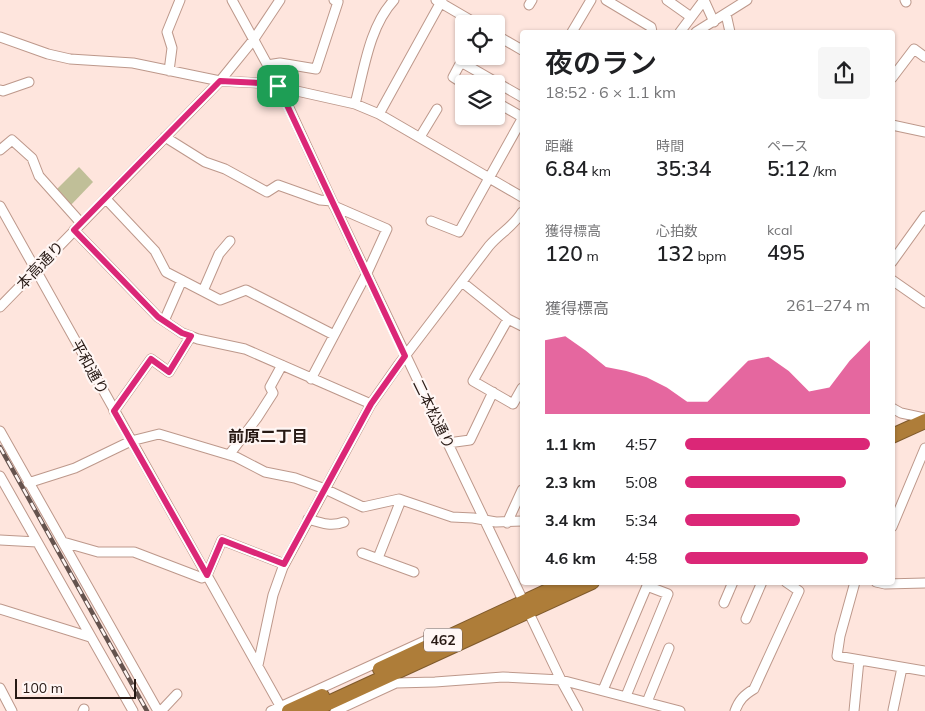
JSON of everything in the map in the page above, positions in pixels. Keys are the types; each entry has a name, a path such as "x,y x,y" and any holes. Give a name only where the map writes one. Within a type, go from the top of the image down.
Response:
{"highway":[{"path":"895,434 925,419"},
{"path":"895,445 925,431"},
{"name":"462","path":"284,710 364,682 527,607 561,585"},
{"name":"462","path":"311,711 364,682 438,636 527,607 584,585"}],"street":[{"path":"169,71 172,48 167,32 180,0"},
{"name":"二本松通り","path":"232,0 268,65 405,356 561,680 578,711"},
{"name":"本高通り","path":"0,307 220,81 254,39 280,0"},
{"path":"268,65 280,62 316,69 338,2 334,0"},
{"path":"355,104 372,38 387,7 394,0"},
{"path":"573,30 591,0"},
{"path":"606,0 650,27 651,30"},
{"path":"667,0 691,17"},
{"path":"681,30 704,0 714,22"},
{"path":"700,30 747,0"},
{"path":"379,114 440,1 463,15"},
{"path":"726,14 730,30"},
{"path":"0,37 48,54 70,59 133,64 220,81 261,83 355,104 379,114 520,196"},
{"path":"505,40 520,49"},
{"path":"895,74 914,49 925,58"},
{"path":"455,78 453,77 461,62 484,75"},
{"path":"0,90 3,91 29,82"},
{"path":"505,87 520,96"},
{"path":"420,137 437,109"},
{"path":"505,109 520,121"},
{"path":"431,221 459,232 520,124"},
{"path":"895,126 925,132"},
{"path":"165,138 205,162 225,168 267,192 278,185 333,204 387,229 367,273 311,379"},
{"path":"0,150 12,140 32,158 39,176 78,226 158,317 182,333 245,349 371,404"},
{"path":"106,199 154,251 166,272 220,300 246,290 334,335"},
{"name":"平和通り","path":"0,206 284,710"},
{"path":"258,665 273,595 284,564 371,404 405,356 499,234 512,225 520,215"},
{"path":"897,247 925,216"},
{"path":"203,291 219,254 230,241"},
{"path":"164,321 182,280"},
{"path":"462,282 508,319 520,325"},
{"path":"895,282 925,303"},
{"path":"508,319 473,381 513,404 520,392"},
{"path":"114,411 151,359 169,372 191,336"},
{"path":"230,456 273,393 270,387 282,365"},
{"path":"448,443 470,440 493,392"},
{"path":"895,410 925,419"},
{"path":"0,431 160,711 177,694"},
{"path":"28,483 75,468 131,441 158,434 230,456 265,472 295,478 325,488 363,507 399,499 452,517 507,523 520,521"},
{"path":"896,506 919,467 925,448"},
{"path":"1,478 133,711"},
{"path":"507,523 520,494"},
{"path":"378,558 402,500"},
{"path":"308,519 327,525 336,525 344,522"},
{"path":"0,540 37,542"},
{"path":"63,542 98,552 134,552 202,578 207,575 222,540 284,564"},
{"path":"362,553 414,572"},
{"path":"895,584 925,583"},
{"path":"724,603 731,585"},
{"path":"746,619 761,585"},
{"path":"735,711 744,695 754,689 799,591 790,585"},
{"path":"854,585 840,636 837,656 925,672"},
{"path":"603,690 647,586 668,594 626,696"},
{"path":"0,610 90,636"},
{"path":"270,711 284,710 411,647 438,636"},
{"path":"647,702 669,648"},
{"path":"854,711 859,660"},
{"path":"893,710 902,668"},
{"path":"335,711 396,683 504,677 561,680 678,711"},
{"path":"0,688 12,711"}],"green space":[{"path":"79,167 93,182 69,207 54,192"}],"railway":[{"path":"0,447 147,711"}],"district":[{"name":"前原二丁目","path":"268,436"}],"route":[{"path":"220,81 261,83 278,86 405,356 371,404 284,564 222,540 207,575 114,411 151,359 169,372 191,336 182,333 158,317 74,230 220,81"}]}
